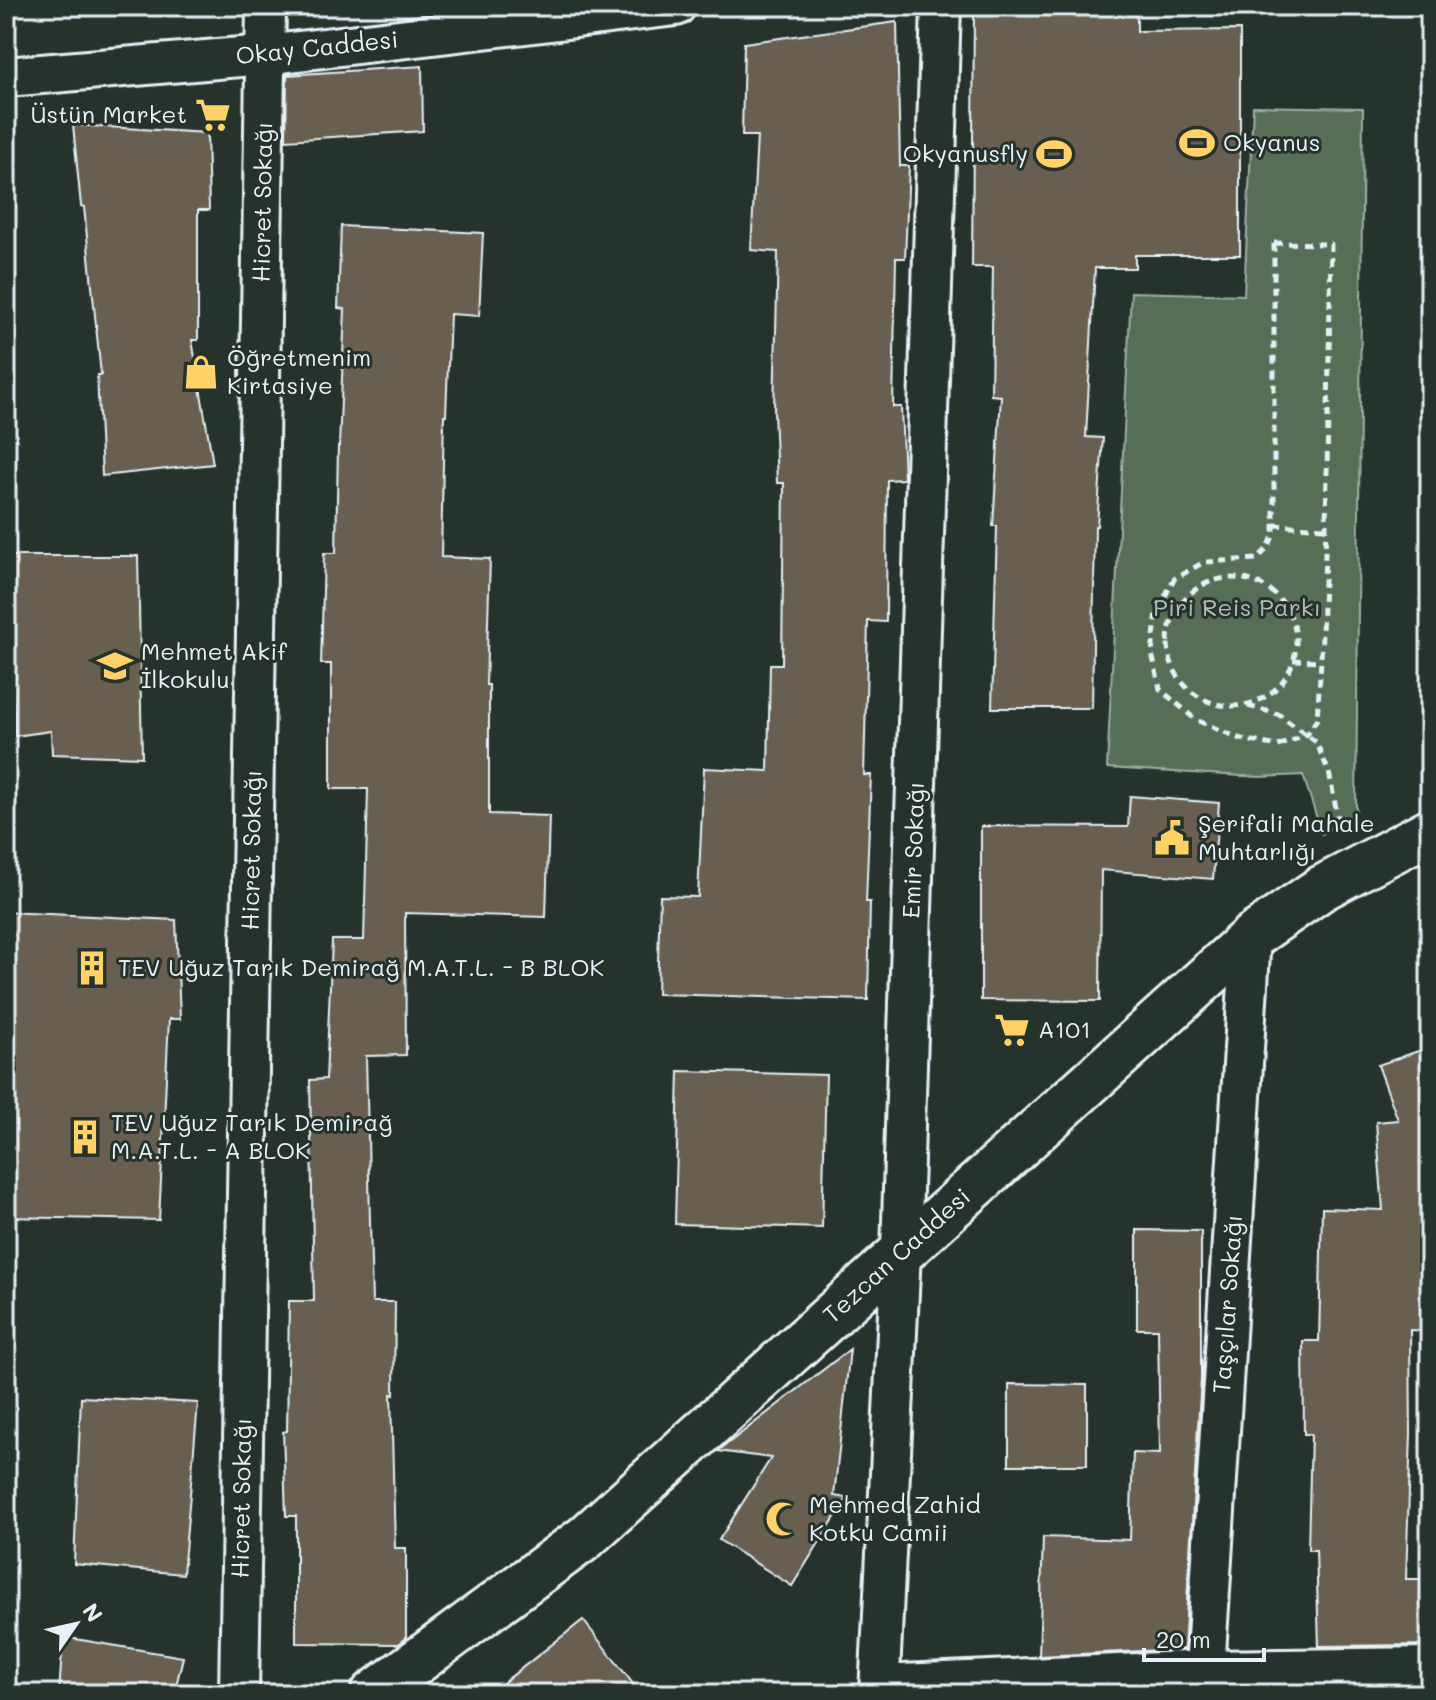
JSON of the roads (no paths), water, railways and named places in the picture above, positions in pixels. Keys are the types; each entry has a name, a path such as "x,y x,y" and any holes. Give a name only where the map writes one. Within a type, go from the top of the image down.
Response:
{"street":[{"name":"Hicret Sokağı","path":"239,1694 266,6"},
{"name":"Okay Caddesi","path":"6,77 265,55 676,6"},
{"name":"Emir Sokağı","path":"880,1689 901,1252 941,6"},
{"name":"Tezcan Caddesi","path":"373,1694 585,1538 1251,937 1322,888 1430,831"},
{"name":"Taşçılar Sokağı","path":"1205,1670 1251,937"},
{"path":"880,1689 1205,1670 1430,1667"}],"place":[{"name":"Üstün Market","path":"213,115"},
{"name":"Okyanus","path":"1197,143"},
{"name":"Okyanusfly","path":"1054,154"},
{"name":"Öğretmenim Kirtasiye","path":"201,372"},
{"name":"Mehmet Akif İlkokulu","path":"115,666"},
{"name":"Şerifali Mahale Muhtarlığı","path":"1172,838"},
{"name":"TEV Uğuz Tarık Demirağ M.A.T.L. - B BLOK","path":"92,968"},
{"name":"A101","path":"1012,1030"},
{"name":"TEV Uğuz Tarık Demirağ M.A.T.L. - A BLOK","path":"85,1137"},
{"name":"Mehmed Zahid Kotku Camii","path":"783,1519"}],"park label":[{"name":"Piri Reis Parkı","path":"1237,608"}]}
